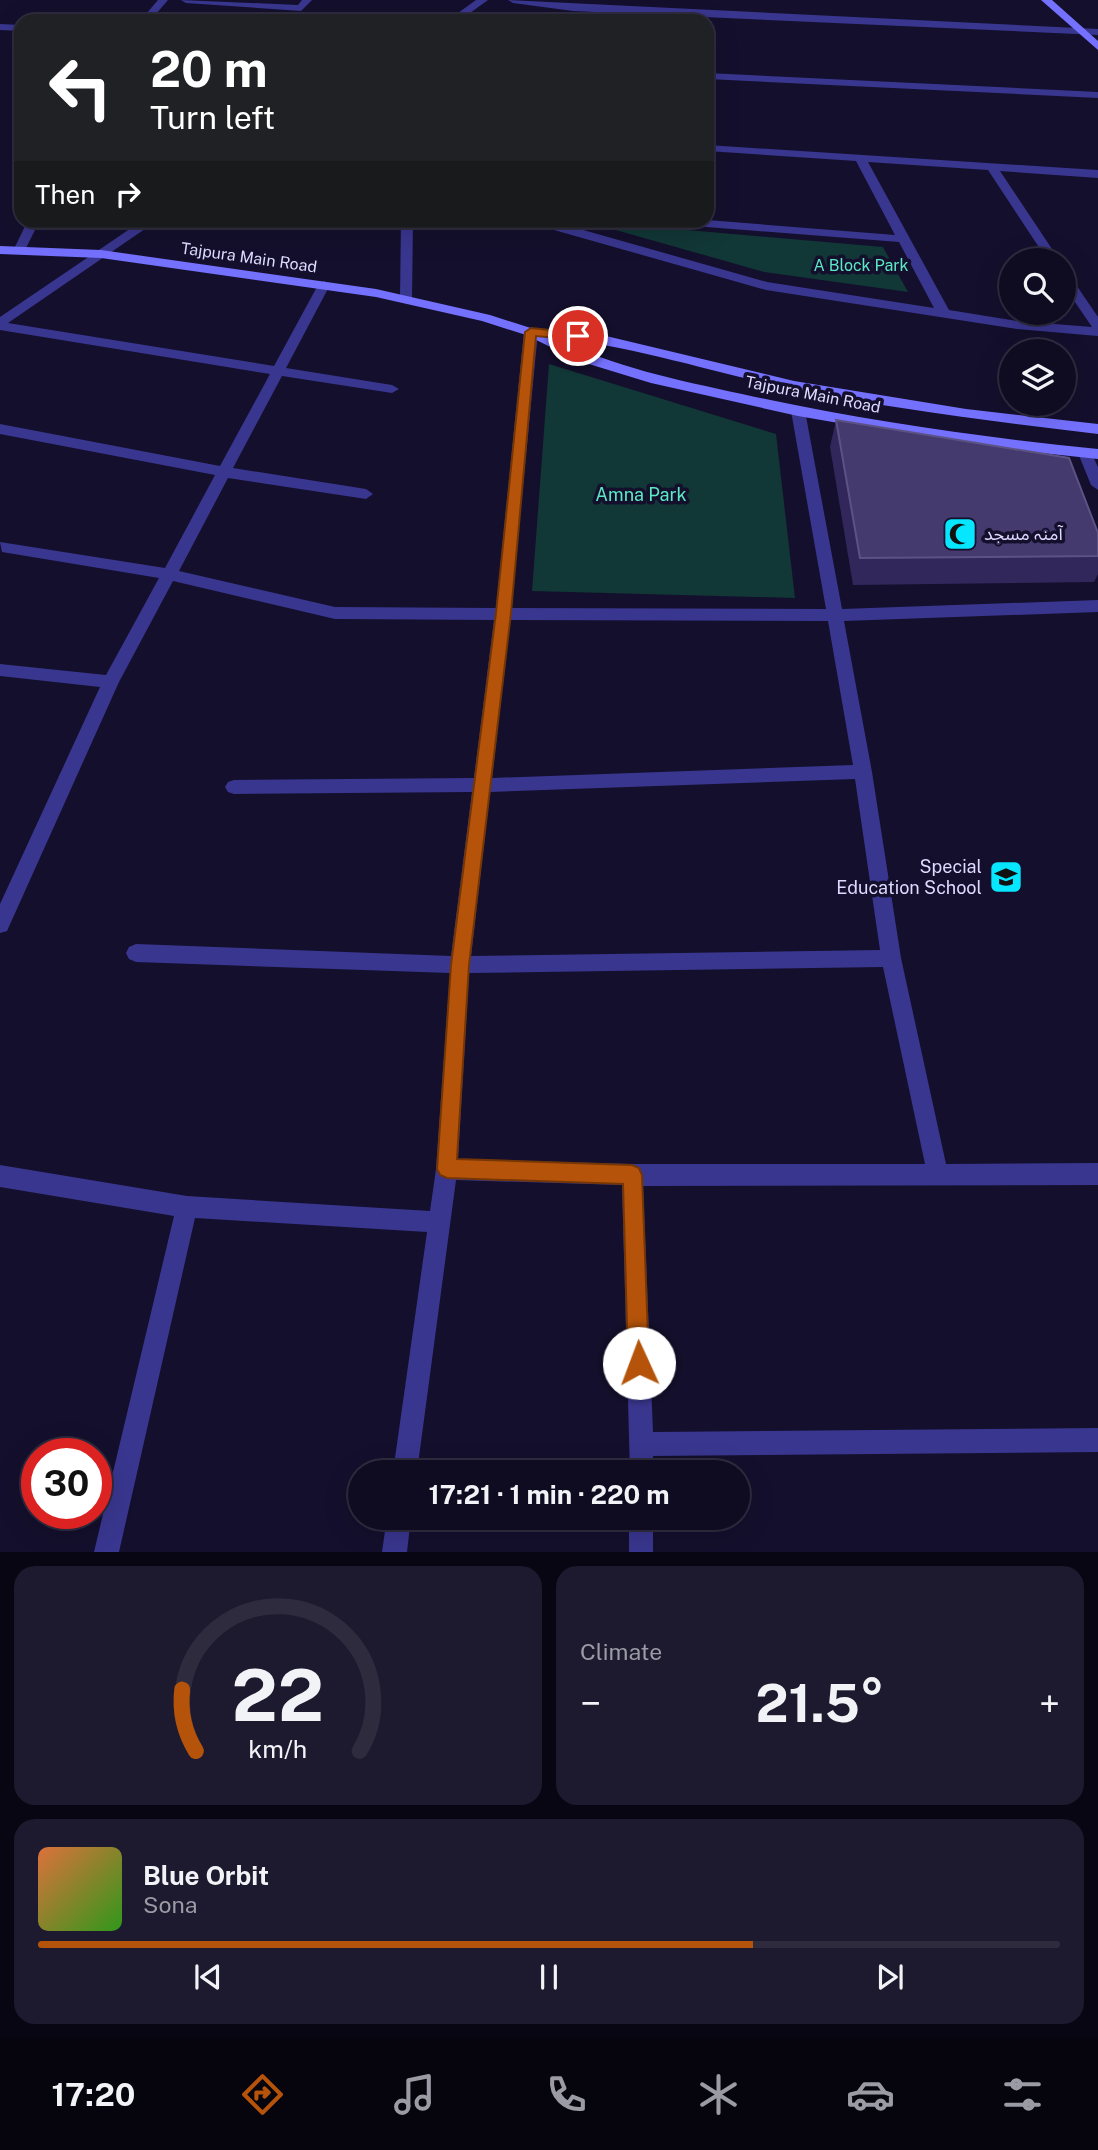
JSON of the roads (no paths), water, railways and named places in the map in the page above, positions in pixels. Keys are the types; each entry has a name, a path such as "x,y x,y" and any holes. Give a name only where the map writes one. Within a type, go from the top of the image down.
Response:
{"street":[{"path":"151,14 163,0"},
{"path":"186,0 301,8 307,0"},
{"path":"463,14 484,0"},
{"path":"513,0 573,8 706,14"},
{"path":"1046,0 1098,47"},
{"path":"714,14 1098,32"},
{"path":"714,76 1098,95"},
{"path":"714,148 1098,174"},
{"path":"860,158 944,314"},
{"path":"992,167 1045,248"},
{"path":"714,224 902,239"},
{"path":"19,251 30,228"},
{"path":"0,324 140,228"},
{"path":"406,299 407,228"},
{"path":"562,228 766,286 1017,326 1098,330"},
{"name":"Tajpura Main Road","path":"0,250 101,254 324,285 406,299 531,332 602,339 794,385 966,414 1098,429"},
{"path":"0,925 111,682 324,285"},
{"path":"1076,295 1098,330"},
{"path":"0,324 277,373 392,389"},
{"path":"407,1460 447,1169 460,965 503,613 531,332"},
{"name":"Tajpura Main Road","path":"531,332 584,358 651,379 798,411 966,440 1092,454"},
{"path":"798,411 863,772 891,958 938,1175"},
{"path":"0,429 224,471 366,494"},
{"path":"1092,454 1098,485"},
{"path":"2,547 169,574 335,613 835,615 1098,606"},
{"path":"0,670 111,682"},
{"path":"234,787 482,785 863,772"},
{"path":"135,953 460,965 891,958"},
{"path":"447,1169 632,1175 1098,1174"},
{"path":"632,1175 642,1460"},
{"path":"0,1176 187,1207 438,1222"},
{"path":"106,1552 187,1207"},
{"path":"642,1444 1098,1440"},
{"path":"394,1552 397,1530"},
{"path":"641,1530 641,1552"}],"place":[{"name":"آمنہ مسجد","path":"960,534"},
{"name":"Special Education School","path":"1006,877"}],"park label":[{"name":"A Block Park","path":"861,265"},
{"name":"Amna Park","path":"641,495"}]}
